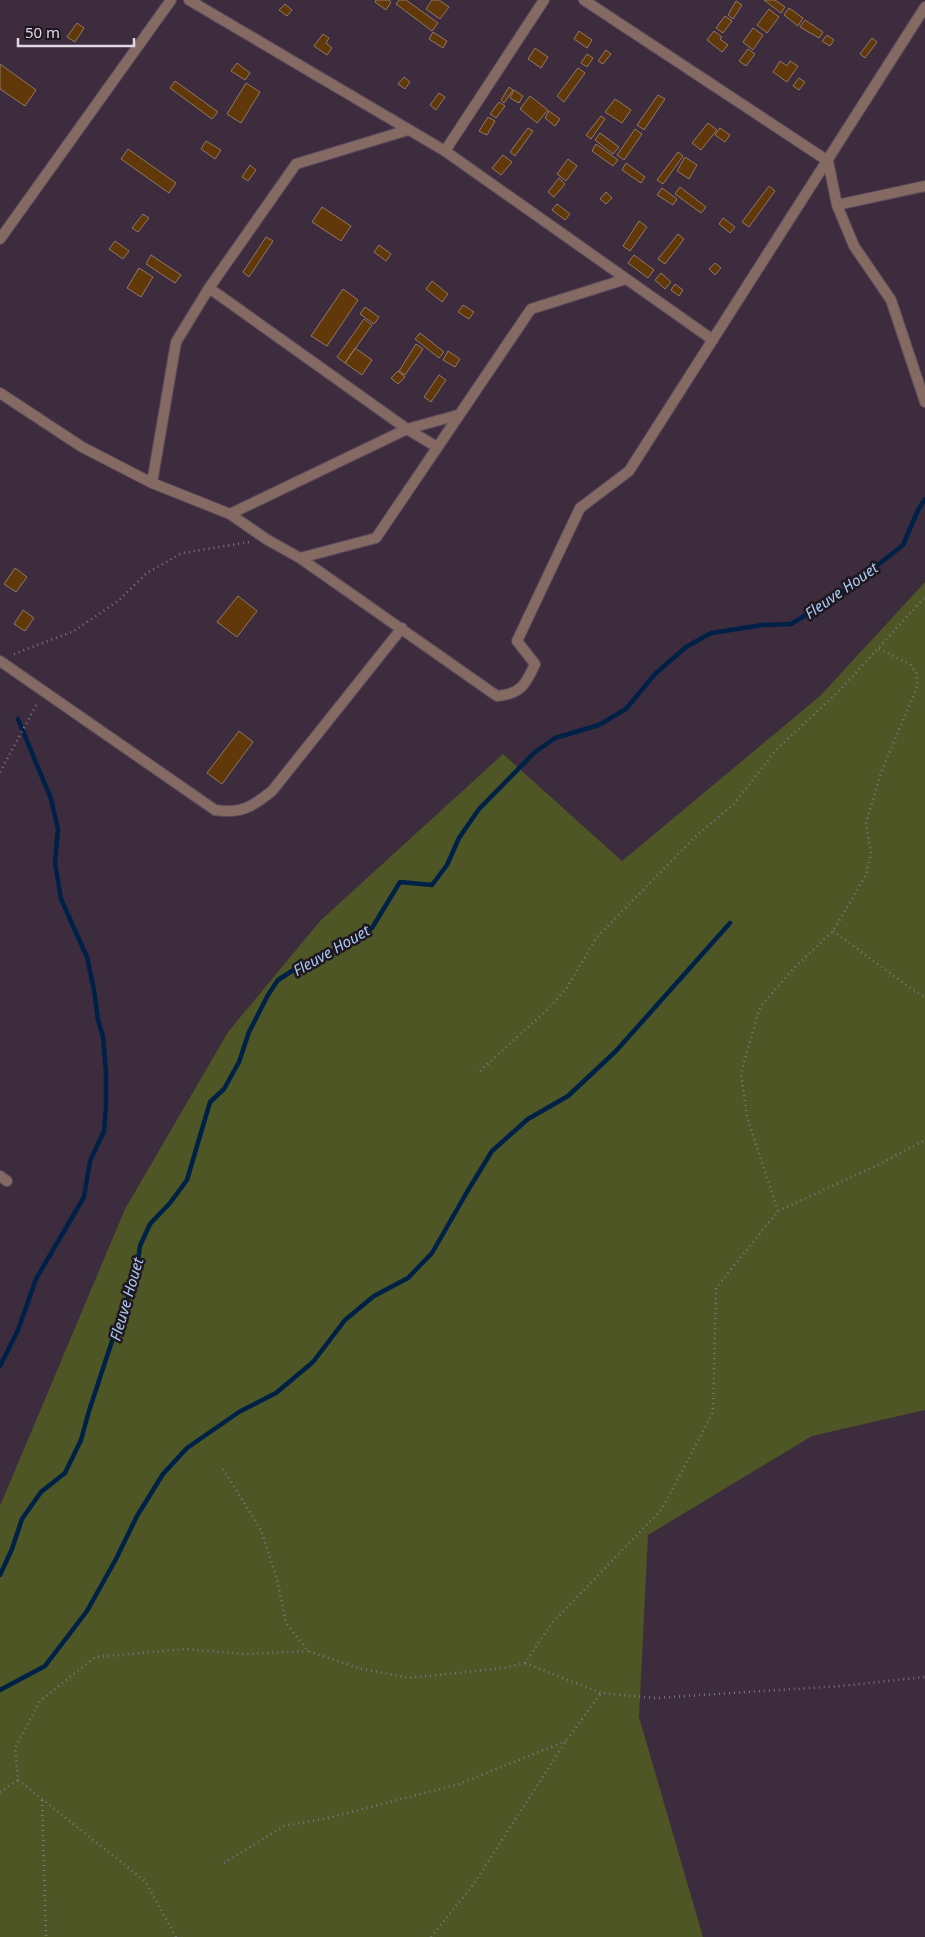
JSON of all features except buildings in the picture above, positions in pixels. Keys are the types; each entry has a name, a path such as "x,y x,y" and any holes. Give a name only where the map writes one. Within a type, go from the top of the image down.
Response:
{"street":[{"path":"0,239 171,0"},
{"path":"189,0 445,151 713,340"},
{"path":"445,151 544,0"},
{"path":"584,0 828,160 838,205 854,246 891,300 925,402"},
{"path":"0,393 82,446 152,483 230,514 266,539 300,558 497,696 512,693 525,686 535,664 517,641 580,508 629,471 925,7"},
{"path":"152,483 176,342 209,288 296,164 408,130"},
{"path":"838,205 925,186"},
{"path":"300,558 376,538 531,310 626,279"},
{"path":"209,288 407,429 437,448"},
{"path":"230,514 407,429 458,415"},
{"path":"5,659 44,692 215,810 231,812 253,806 272,791 402,628"}],"path":[{"path":"5,659 74,630 118,601 147,574 182,553 266,539"},
{"path":"480,1071 548,1009 566,989 597,937 697,835 734,804 776,750 840,690 925,597"},
{"path":"778,1211 747,1117 741,1073 760,1007 795,967 833,931 866,875 871,854 866,822 882,770 918,685 916,672 910,664 879,648"},
{"path":"0,772 44,692"},
{"path":"833,931 925,997"},
{"path":"525,1662 552,1623 662,1509 713,1412 716,1288 778,1211 880,1164 925,1140"},
{"path":"223,1469 261,1530 277,1579 286,1623 308,1651"},
{"path":"176,1937 145,1881 18,1780 14,1748 40,1701 95,1657 186,1649 245,1654 308,1651 358,1668 409,1678 504,1668 525,1662 601,1693 656,1698 841,1686 925,1677"},
{"path":"432,1937 473,1885 545,1778 566,1741 601,1693"},
{"path":"224,1863 284,1826 324,1819 460,1784 566,1741"},
{"path":"0,1792 18,1780"},
{"path":"42,1800 46,1937"}],"green space":[{"path":"925,582 925,1410 812,1436 648,1535 639,1717 703,1937 0,1937 0,1506 125,1209 228,1032 320,921 503,754 622,861 820,696"}],"waterway":[{"name":"Fleuve Houet","path":"0,1575 12,1549 22,1519 41,1492 65,1473 81,1440 114,1335 136,1276 140,1246 150,1224 170,1203 187,1180 210,1102 224,1089 239,1062 249,1032 278,980 295,969 347,945 372,928 400,882 432,885 447,865 459,838 479,809 535,752 555,738 599,725 626,709 655,674 686,647 711,633 763,625 791,624 844,592 903,545 918,510 925,499"},
{"path":"0,1366 18,1330 36,1279 84,1197 90,1161 104,1131 106,1106 103,1037 98,1020 87,957 61,899 55,863 58,829 51,799 18,719"},
{"path":"0,1690 45,1666 87,1611 137,1516 163,1474 187,1448 239,1412 276,1393 313,1362 345,1320 374,1296 408,1278 432,1253 492,1151 528,1119 568,1096 616,1051 730,923"}]}
